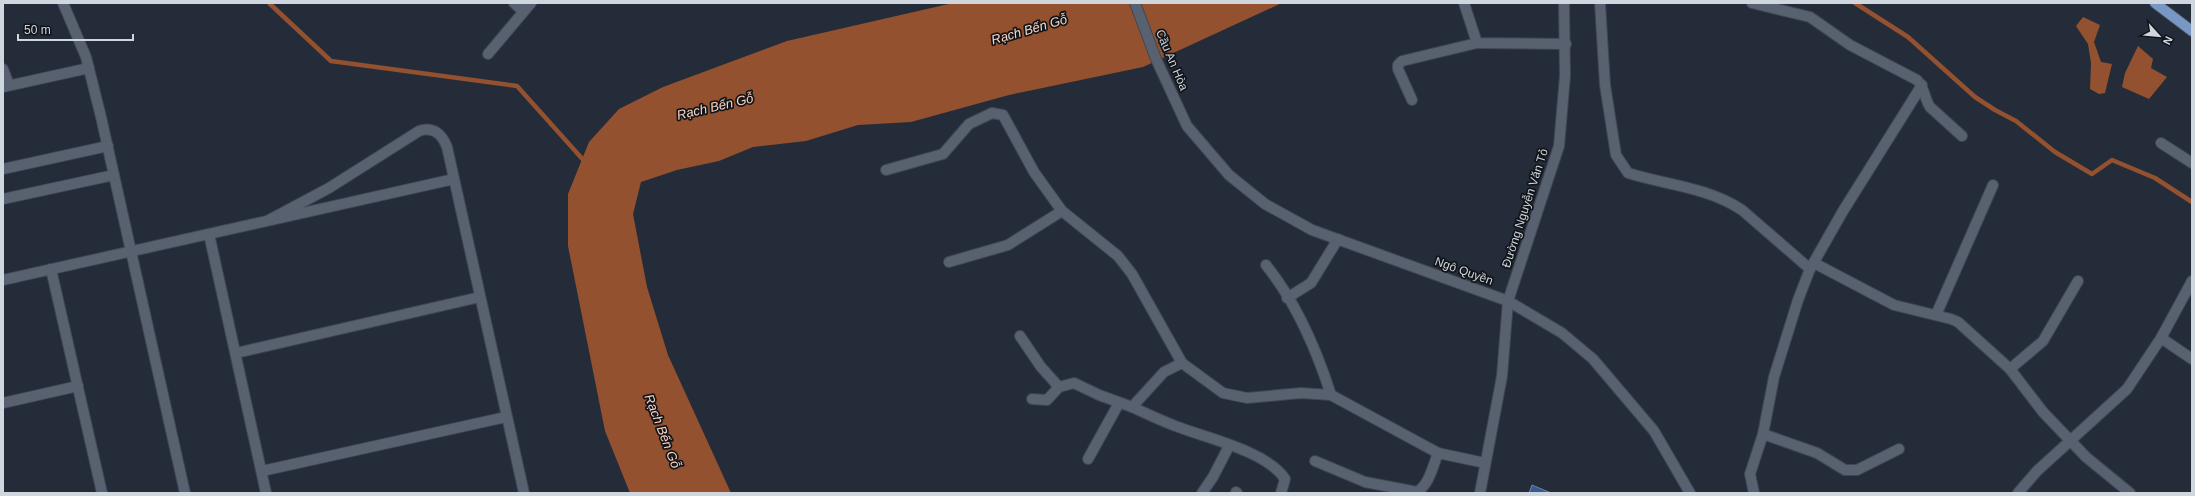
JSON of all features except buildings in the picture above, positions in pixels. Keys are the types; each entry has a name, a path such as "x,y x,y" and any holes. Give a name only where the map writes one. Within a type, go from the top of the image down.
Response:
{"main road":[{"path":"2155,3 2192,31"}],"street":[{"path":"63,3 77,34 89,68 108,146 185,493"},
{"path":"514,3 523,11"},
{"path":"488,54 531,3"},
{"name":"Cầu An Hòa","path":"1135,3 1156,59 1187,126"},
{"path":"1464,3 1477,43"},
{"name":"Đường Nguyễn Văn Tỏ","path":"1480,493 1502,376 1508,301 1559,146 1563,113 1566,44 1564,3"},
{"path":"1600,3 1605,85 1616,155 1620,165 1628,173 1711,194 1730,202 1812,266 1894,305 1958,322 2010,369 2043,412 2086,457 2130,493"},
{"path":"1752,3 1810,17 1850,45 1917,80 1922,85 1926,102 1930,107 1962,136"},
{"path":"1412,100 1398,69 1398,65 1402,61 1477,43 1566,44"},
{"path":"3,69 6,86 89,68"},
{"path":"1754,493 1750,474 1763,434 1774,377 1798,300 1812,266 1843,211 1922,85"},
{"path":"886,170 943,154 969,124 997,113 1003,115 1034,172 1062,211 1118,256 1144,293 1182,362 1223,393 1237,397 1301,393 1331,395 1438,453 1485,463"},
{"name":"Ngô Quyền","path":"1187,126 1229,175 1265,204 1312,230 1508,301 1562,333 1593,359 1654,431 1690,493"},
{"path":"269,220 329,188 423,129 431,129 442,136 447,147 524,493"},
{"path":"2161,143 2192,162"},
{"path":"3,169 108,146"},
{"path":"3,199 114,175"},
{"path":"3,280 454,179"},
{"path":"1936,315 1993,185"},
{"path":"949,262 1008,245 1062,211"},
{"path":"209,234 266,493"},
{"path":"1287,298 1311,283 1338,239"},
{"path":"1266,265 1278,279 1319,358 1331,395"},
{"path":"51,269 102,493"},
{"path":"2010,369 2043,341 2078,281"},
{"path":"2018,493 2037,471 2127,389 2161,338 2192,281"},
{"path":"236,353 480,297"},
{"path":"1020,336 1041,367 1059,387"},
{"path":"2161,338 2192,359"},
{"path":"1132,407 1164,372 1182,362"},
{"path":"1032,399 1047,400 1059,387 1074,383 1119,403 1250,454 1279,470 1284,479 1281,493"},
{"path":"3,403 78,386"},
{"path":"1088,459 1119,403"},
{"path":"262,471 506,417"},
{"path":"1763,434 1817,453 1845,470 1857,470 1899,449"},
{"path":"1202,493 1213,478 1229,446"},
{"path":"1315,461 1365,482 1417,492 1422,489 1427,481 1438,453"}],"water":[{"name":"Rạch Bến Gỗ","path":"953,3 1282,3 1143,67 1009,95 911,122 858,125 806,141 753,147 719,161 677,170 641,182 633,214 647,287 668,355 731,493 630,493 605,431 568,246 568,194 589,142 619,109 663,87 787,41"},
{"path":"2083,17 2100,25 2094,42 2101,62 2112,64 2105,93 2099,94 2090,89 2091,63 2088,44 2076,26"},
{"path":"2138,46 2153,59 2151,68 2167,77 2149,99 2122,87 2125,73"}],"waterway":[{"path":"269,3 331,61 517,86 586,163"},
{"path":"1855,3 1908,37 1975,97 2016,121 2055,152 2092,174 2112,160 2155,178 2192,202"}]}
